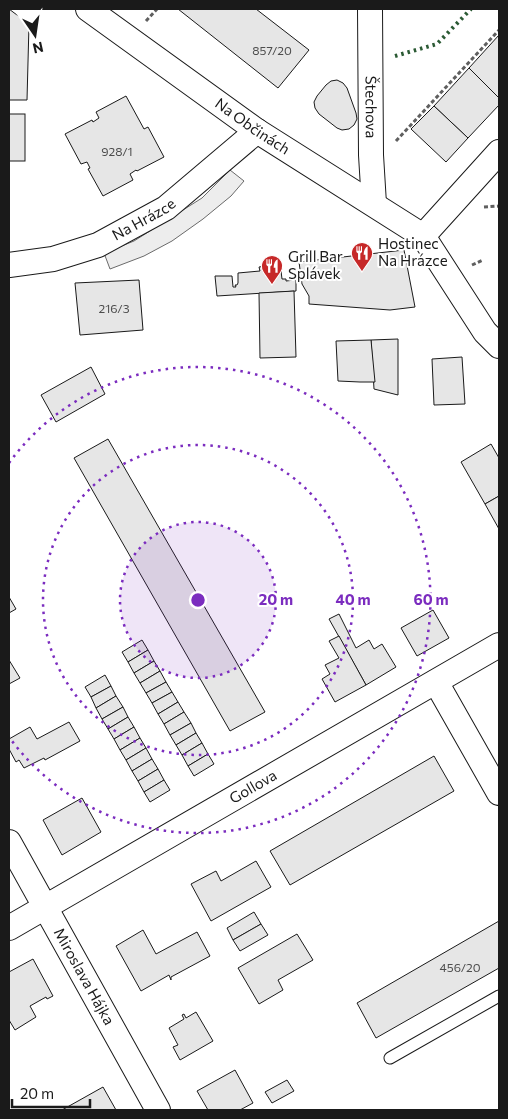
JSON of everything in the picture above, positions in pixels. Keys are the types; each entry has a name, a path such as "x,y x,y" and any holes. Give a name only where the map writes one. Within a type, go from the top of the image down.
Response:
{"street":[{"name":"Na Občinách","path":"88,9 258,131 423,236 485,332 499,346"},
{"name":"Štechova","path":"370,9 371,155 374,204"},
{"name":"Na Hrázce","path":"9,265 53,259 98,245 166,208 258,131"},
{"path":"423,236 499,152"},
{"name":"Gollova","path":"9,928 499,645"},
{"path":"436,682 499,793"},
{"name":"Miroslava Hájka","path":"9,842 158,1110"}],"lane":[{"path":"390,1058 499,996"}],"path":[{"path":"144,24 156,9"},
{"path":"390,148 499,30"}],"shaded area":[{"path":"230,170 244,181 231,196 172,241 144,256 110,269 104,253 134,241 202,198"}],"building":[{"path":"9,9 29,24 27,100 9,100"},
{"path":"178,9 256,9 309,50 278,88"},
{"path":"499,35 499,98 469,68"},
{"path":"469,68 499,98 499,105 468,138 434,106"},
{"path":"337,80 347,88 356,113 357,119 349,129 342,130 337,128 319,114 315,108 314,102 317,96 331,81"},
{"path":"126,96 144,129 148,127 164,157 136,170 130,174 133,180 103,196 88,169 90,168 87,162 81,164 65,134 92,120 93,122 99,118 96,112"},
{"path":"434,106 468,138 446,162 411,129"},
{"path":"9,114 25,114 25,161 9,161"},
{"path":"404,250 415,307 390,310 309,304 309,296 302,284 299,262"},
{"path":"266,266 267,271 281,271 282,279 286,279 286,281 295,280 296,291 217,296 215,276 232,276 233,287 236,287 238,273 260,271 259,267"},
{"path":"139,280 143,330 80,335 75,283"},
{"path":"294,291 296,357 260,358 259,293"},
{"path":"398,339 398,395 374,389 371,340"},
{"path":"371,340 375,382 338,381 336,341"},
{"path":"462,357 465,404 434,405 432,359"},
{"path":"91,367 105,394 56,422 41,395"},
{"path":"108,439 265,712 230,731 74,458"},
{"path":"491,444 499,458 499,496 485,504 461,462"},
{"path":"499,496 499,529 485,504"},
{"path":"9,597 16,609 9,613"},
{"path":"433,610 449,638 417,656 401,628"},
{"path":"339,614 356,648 369,640 374,649 382,644 396,667 366,685 329,619"},
{"path":"339,636 366,685 335,702 322,679 330,674 325,665 339,658 329,641"},
{"path":"142,640 148,650 128,662 122,652"},
{"path":"148,650 154,661 134,673 128,662"},
{"path":"9,660 20,678 9,684"},
{"path":"154,661 160,671 140,683 134,673"},
{"path":"160,671 166,682 146,693 140,683"},
{"path":"105,675 111,686 91,697 85,687"},
{"path":"166,682 172,692 152,703 146,693"},
{"path":"111,686 116,696 96,708 91,697"},
{"path":"172,692 178,702 158,714 152,703"},
{"path":"116,696 123,707 102,719 96,708"},
{"path":"178,702 184,712 164,724 158,714"},
{"path":"123,707 128,717 108,729 102,719"},
{"path":"184,712 191,723 170,735 164,724"},
{"path":"128,717 134,727 114,739 108,729"},
{"path":"69,722 80,741 45,760 44,758 24,768 19,760 16,762 9,749 9,739 30,727 37,739"},
{"path":"191,723 196,733 176,745 170,735"},
{"path":"134,727 140,738 120,750 114,739"},
{"path":"196,733 202,743 182,755 176,745"},
{"path":"140,738 146,748 126,760 120,750"},
{"path":"202,743 208,754 188,766 182,755"},
{"path":"146,748 152,759 132,771 126,760"},
{"path":"208,754 214,764 194,776 188,766"},
{"path":"434,756 454,791 290,885 270,851"},
{"path":"152,759 158,769 138,781 132,771"},
{"path":"158,769 164,780 144,792 138,781"},
{"path":"164,780 170,790 150,802 144,792"},
{"path":"82,798 101,832 62,855 43,820"},
{"path":"256,861 271,887 211,921 191,884 216,871 221,881"},
{"path":"254,912 261,924 233,940 227,928"},
{"path":"499,921 499,968 376,1038 357,1003"},
{"path":"261,924 268,935 240,951 233,940"},
{"path":"143,930 156,954 197,932 210,956 171,977 171,980 169,975 141,991 116,946"},
{"path":"297,934 313,960 278,980 283,990 259,1004 238,968"},
{"path":"33,959 53,996 47,999 46,997 30,1006 36,1017 15,1030 9,1020 9,972"},
{"path":"196,1012 213,1041 180,1060 173,1047 178,1045 169,1028 184,1019 182,1015 184,1014 186,1018"},
{"path":"235,1070 253,1103 240,1110 208,1110 197,1091"},
{"path":"287,1080 294,1091 272,1103 265,1092"},
{"path":"103,1087 116,1110 62,1110"}],"hedge":[{"path":"395,56 437,44 471,9"}],"place":[{"name":"Hostinec Na Hrázce","path":"362,272"},
{"name":"Grill Bar Splávek","path":"272,285"}]}
